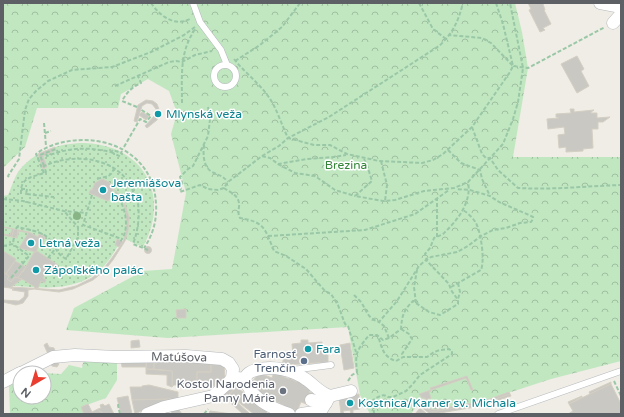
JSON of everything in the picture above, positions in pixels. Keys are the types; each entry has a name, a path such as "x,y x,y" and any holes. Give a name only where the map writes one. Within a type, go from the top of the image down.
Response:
{"street":[{"path":"597,4 621,7"},
{"name":"Matúšova","path":"37,365 53,357 75,355 116,357 186,356 222,358 229,363 233,369 232,378"},
{"path":"289,414 273,409 254,395 247,387 245,379 248,373 265,368 285,370 305,379 328,399"},
{"path":"3,382 12,377"},
{"path":"147,414 164,407 213,396 232,378 245,379"},
{"path":"311,400 328,399 352,386"},
{"path":"301,414 321,411 328,399"}],"lane":[{"path":"193,3 196,15 221,50 227,66"},
{"path":"285,370 331,365"},
{"path":"498,414 621,371"}],"path":[{"path":"152,3 156,10 164,18 173,21 186,20 196,15"},
{"path":"288,138 268,95 235,61 260,45 282,28 300,3"},
{"path":"419,3 434,29 446,39"},
{"path":"208,107 210,119 208,136 193,166 188,168 180,177 182,182 180,192 200,185 208,189 218,190 224,188 228,182 288,138 329,117 367,94 439,46 446,39 458,21 463,3"},
{"path":"288,138 314,145 330,145 347,154 381,161 422,163 433,160 448,150 472,127 513,66 496,3"},
{"path":"268,236 365,230 415,214 450,189 468,182 503,144 518,102 523,68 510,3"},
{"path":"449,35 482,38 491,42 513,66 528,68 617,19"},
{"path":"182,103 182,62 190,36 200,22"},
{"path":"9,177 8,176 19,159 25,110 36,90 48,80 72,70 112,67 151,52 184,35 200,22"},
{"path":"115,86 169,62 176,60 182,62 195,55 221,50"},
{"path":"137,107 122,101 132,87 141,83 138,76"},
{"path":"124,147 140,118 146,122 151,116 140,109"},
{"path":"44,123 46,146"},
{"path":"472,127 482,154 486,158 490,158 498,170 518,188 581,188 621,185"},
{"path":"45,133 51,131"},
{"path":"44,173 36,154 59,143 91,140 113,145 129,153 140,162 148,174 154,188 156,199 155,221 152,234 144,248"},
{"path":"204,144 203,154 208,169 219,174 228,182"},
{"path":"44,173 46,172 40,155 56,148 58,152"},
{"path":"46,154 47,156 58,152 82,148 112,152 113,150 121,153 122,151"},
{"path":"448,150 461,163 480,170"},
{"path":"112,152 121,157"},
{"path":"278,164 307,159 334,158 347,154"},
{"path":"262,156 270,158 295,173 315,176 335,190 355,196 396,200 424,191 450,189"},
{"path":"355,196 372,181 364,158"},
{"path":"44,166 69,159 102,162 114,167 128,180 136,198 137,197 139,225 134,244 148,250"},
{"path":"381,161 387,185 385,200"},
{"path":"98,179 108,177 112,174 114,167"},
{"path":"480,170 482,179 490,196"},
{"path":"21,200 21,185 25,180 44,173"},
{"path":"458,300 451,288 426,260 425,254 430,248 434,238 444,234 463,210 469,197 470,190 468,182"},
{"path":"21,188 27,189 26,194 54,198"},
{"path":"224,188 237,198 240,218 253,220 262,226 274,251 286,256 306,269 325,291 331,294 338,305 345,324 348,326 356,353 355,364 357,372 352,386"},
{"path":"379,322 397,301 417,268 426,260 431,257 457,252 493,230 506,228 520,223 531,222 533,219 533,217 529,215 503,205 490,196 470,190 455,189"},
{"path":"115,193 125,215 126,225 122,239 119,243"},
{"path":"83,225 92,195"},
{"path":"437,198 437,237"},
{"path":"3,199 21,200 64,211 87,213"},
{"path":"451,288 481,270 483,265 480,237 476,224 469,214 463,210"},
{"path":"16,230 17,227 35,231 46,236 53,244 58,254 66,259 78,237 78,227 64,211"},
{"path":"78,227 83,225 122,239"},
{"path":"13,244 14,236"},
{"path":"3,246 13,244 28,256 11,278"},
{"path":"48,258 55,249"},
{"path":"416,303 414,287 417,268"},
{"path":"356,353 369,336 377,335 383,340 389,338 401,328 402,315 413,301 429,312 440,315 458,304 460,292 458,283"},
{"path":"354,295 361,302 366,312 374,320 384,326 389,338"},
{"path":"401,328 409,334 412,339 402,354 403,357"},
{"path":"374,414 372,400 382,395 393,397 406,390 420,375 452,354 452,351 449,349 440,350 427,357 403,357 396,361 389,359 384,353 377,335"},
{"path":"611,375 621,396"},
{"path":"119,404 120,414"}],"green space":[{"name":"Brezina","path":"3,3 515,3 528,68 513,157 621,157 621,361 551,379 484,401 433,410 423,403 425,400 422,399 411,414 370,414 360,395 348,327 168,338 66,330 74,308 143,271 172,269 186,193 171,134 177,113 169,91 148,79 121,94 118,108 37,108 25,147 3,168"},
{"path":"75,143 105,146 122,153 136,163 146,176 152,192 154,209 151,228 143,247 123,238 101,269 90,277 67,286 42,287 3,285 3,196 8,195 18,172 24,165 39,154 56,147"},
{"path":"84,358 117,360 117,380 106,398 81,407 84,414 8,414 10,413 9,386 12,384 12,405 52,405 52,373 61,374 69,365 82,368"}],"building":[{"path":"528,3 545,3 543,4 544,10 551,24 543,28 545,30 540,32 529,10 531,9"},
{"path":"577,56 584,69 581,71 589,86 577,93 561,64"},
{"name":"Mlynská veža","path":"146,100 153,101 157,104 160,112 157,120 147,128 145,126 156,114 156,109 152,104 147,103 142,106 137,122 134,121 138,105"},
{"path":"570,109 574,109 574,112 594,110 591,113 597,113 597,118 610,117 603,122 598,122 598,129 592,129 593,148 583,149 583,151 566,152 566,147 559,148 558,135 565,134 564,127 548,129 547,119 559,118 556,117 556,114 571,113"},
{"path":"142,112 149,116 146,120 139,115"},
{"path":"55,147 56,150 43,156 47,167 43,169 38,154"},
{"name":"Jeremiášova bašta","path":"102,179 109,182 113,188 112,196 108,201 89,193 95,183"},
{"path":"113,188 123,198 129,217 128,231 125,241 104,271 93,280 73,289 59,292 34,289 28,290 28,288 59,290 76,286 92,278 104,268 123,242 126,232 127,223 124,203"},
{"path":"3,227 14,229 12,236 17,237 18,230 29,233 19,231 17,238 3,235 10,235 12,229"},
{"path":"14,229 18,230 17,237 12,236"},
{"path":"29,232 38,237 39,234 45,237 42,244 40,243 36,252 19,248"},
{"path":"117,239 123,242 119,247 115,245"},
{"path":"148,247 151,250 148,253 145,250"},
{"path":"3,251 16,259 6,274 3,272"},
{"name":"Zápoľského palác","path":"37,251 58,265 55,269 51,266 43,278 46,280 45,283 41,281 38,288 34,288 35,287 22,279 17,278 23,272 34,252"},
{"path":"15,261 26,267 17,278 15,277 11,282 7,279 9,276 6,274"},
{"path":"3,272 9,276 7,279 11,282 15,277 22,279 10,288 3,287"},
{"path":"10,288 28,288 28,296 23,303 16,305 3,302 3,300 19,301 24,297 25,292 12,290 14,289"},
{"path":"186,309 186,318 177,318 176,310"},
{"path":"139,340 140,347 131,348 131,341"},
{"name":"Fara","path":"301,340 308,340 308,343 322,342 323,354 328,354 328,362 286,365 281,363 283,362 283,355 293,354 292,344 301,343"},
{"path":"47,343 49,347 54,348 55,351 48,354 44,345"},
{"path":"350,343 354,368 344,370 340,345"},
{"path":"146,359 157,359 157,363 154,363 154,369 146,369"},
{"path":"157,359 211,361 211,372 197,372 197,383 199,383 199,385 174,385 172,387 172,371 154,369 154,363 157,363"},
{"path":"121,360 146,360 146,367 122,367"},
{"path":"58,361 59,364 57,367 52,366 51,364"},
{"path":"211,361 224,363 225,378 221,384 216,383 214,386 197,383 197,372 211,372"},
{"path":"146,369 172,371 172,387 167,385 167,375 146,374"},
{"name":"Kostol Narodenia Panny Márie","path":"274,372 283,374 282,376 289,379 290,377 297,382 298,380 306,385 310,390 309,392 314,394 309,405 301,402 298,409 299,411 296,410 296,412 289,407 288,409 281,404 281,406 279,405 280,403 274,401 273,403 272,401 256,394 258,388 255,388 254,382 252,382 256,377 255,376 262,374 272,378"},
{"path":"467,376 473,390 471,390 466,378 431,390 430,388"},
{"path":"233,382 243,383 239,388 236,386 229,395 250,414 243,414 224,397"},
{"path":"611,382 611,384 590,394 589,392"},
{"path":"611,384 621,404 621,414 568,414 573,411 569,404"},
{"path":"149,385 178,392 178,399 132,400 130,387 142,387"},
{"path":"236,387 268,410 266,414 254,414 229,395"},
{"path":"431,390 429,392 431,398 425,400 425,398 422,398 419,394"},
{"path":"509,392 510,394 484,403 432,412 422,404 423,403 433,410 484,401"},
{"name":"Kostnica/Karner sv. Michala","path":"359,394 360,409 353,410 353,413 351,414 350,410 343,411 344,414 341,414 339,397"},
{"path":"510,394 511,396 481,406 434,414 430,414 420,406 422,404 432,412 484,403"},
{"path":"128,396 132,414 121,414 117,398"},
{"path":"582,397 569,404 568,402"},
{"path":"171,399 135,414 132,400"},
{"path":"88,404 92,412 98,409 103,414 84,414 81,407"},
{"path":"103,404 105,406 109,404 114,414 103,414 101,411 100,412 98,409 101,408 100,405"},
{"path":"176,406 182,414 173,414 168,409"},
{"path":"420,408 427,414 415,414"},
{"path":"210,411 232,414 209,414"}],"place":[{"name":"Mlynská veža","path":"158,114"},
{"name":"Jeremiášova bašta","path":"103,190"},
{"name":"Letná veža","path":"31,243"},
{"name":"Zápoľského palác","path":"36,270"},
{"name":"Fara","path":"308,349"},
{"name":"Farnosť Trenčín","path":"304,361"},
{"name":"Kostol Narodenia Panny Márie","path":"283,391"},
{"name":"Kostnica/Karner sv. Michala","path":"350,403"}]}
